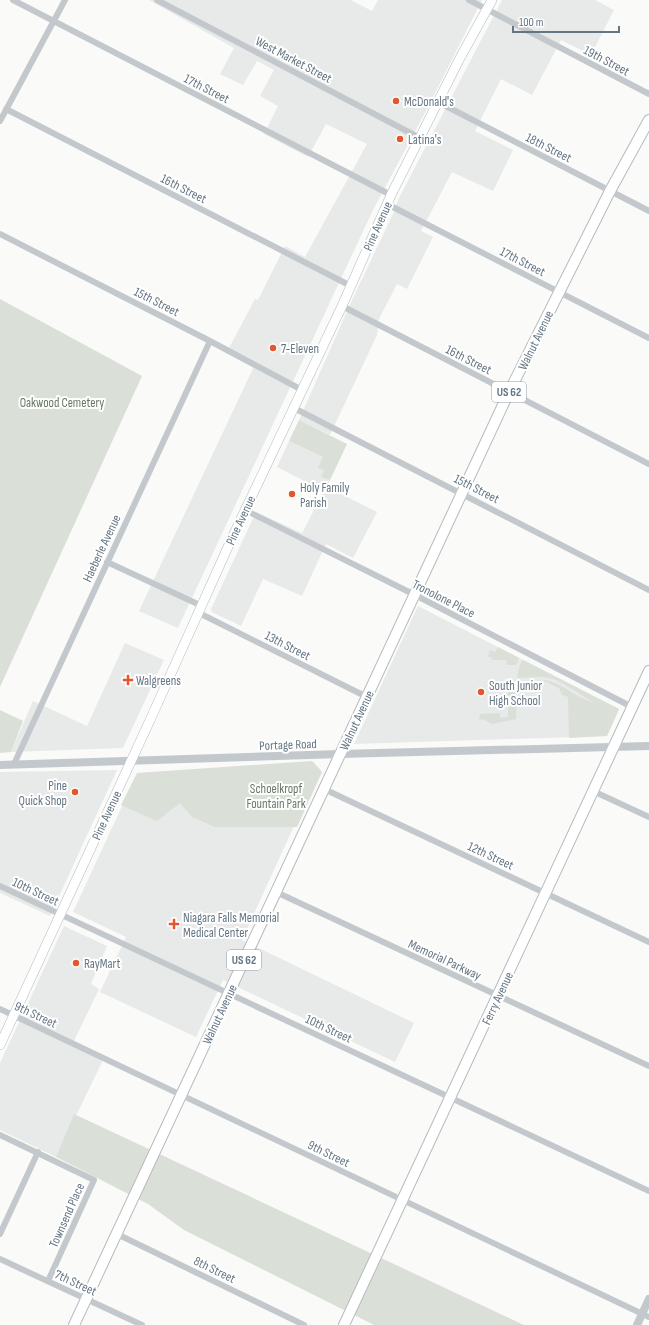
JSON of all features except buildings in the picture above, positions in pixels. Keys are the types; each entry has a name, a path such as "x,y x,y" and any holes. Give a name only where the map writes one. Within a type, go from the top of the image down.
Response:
{"main road":[{"name":"Pine Avenue","path":"0,1045 131,762 245,510 342,306 389,200 438,102 492,0"},
{"name":"Walnut Avenue","path":"74,1325 509,392 610,191 649,120"},
{"name":"Ferry Avenue","path":"344,1325 649,671"}],"street":[{"name":"17th Street","path":"13,0 559,292 649,338"},
{"path":"0,121 66,0"},
{"name":"West Market Street","path":"157,0 420,138"},
{"name":"19th Street","path":"469,0 649,94"},
{"name":"18th Street","path":"438,102 649,211"},
{"name":"16th Street","path":"6,109 351,286"},
{"name":"15th Street","path":"0,234 210,341 302,390"},
{"name":"16th Street","path":"342,306 649,464"},
{"name":"Haeberle Avenue","path":"14,764 210,341"},
{"name":"15th Street","path":"294,408 649,590"},
{"name":"Tronolone Place","path":"245,510 632,707"},
{"name":"13th Street","path":"107,562 367,697"},
{"name":"Portage Road","path":"0,765 649,746"},
{"name":"12th Street","path":"324,789 649,942"},
{"path":"593,791 649,817"},
{"name":"10th Street","path":"0,886 229,992 649,1191"},
{"name":"Memorial Parkway","path":"276,892 649,1066"},
{"name":"9th Street","path":"0,1009 646,1315"},
{"path":"0,1135 38,1152 0,1234"},
{"name":"Townsend Place","path":"38,1152 94,1180 48,1281"},
{"name":"8th Street","path":"116,1234 304,1325"},
{"name":"7th Street","path":"0,1258 142,1325"},
{"path":"637,1325 646,1315 649,1299"}],"shaded area":[{"path":"149,0 351,0 372,11 378,0 482,0 427,109 373,210 178,628 139,611 256,362 229,348 255,299 258,300 285,246 305,257 367,144 326,124 308,157 264,134 278,106 260,96 274,70 257,61 243,85 220,74 234,48"},
{"path":"502,0 595,0 614,10 591,55 561,40 532,95 501,79 475,131 513,150 493,191 452,172 421,231 433,237 407,289 397,284 379,319 377,335 330,435 299,420 399,198"},
{"path":"289,441 323,457 324,470 321,477 330,480 327,487 377,512 353,558 326,544 302,596 263,579 241,626 212,612 211,609 256,512 302,533 324,491 277,467"},
{"name":"South Junior High School","path":"418,606 619,709 607,736 354,744"},
{"path":"125,643 164,660 123,748 11,752 33,701 87,726"},
{"name":"Niagara Falls Memorial Medical Center","path":"314,763 320,769 242,940 414,1023 395,1062 223,980 196,1037 100,992 126,937 73,912 136,776 141,773"},
{"path":"117,770 50,916 0,893 0,772"},
{"path":"64,926 107,946 91,984 99,989 74,1041 105,1056 56,1157 0,1130 0,1063"}],"green space":[{"name":"Oakwood Cemetery","path":"0,299 142,376 0,687"},
{"path":"299,420 347,444 330,480 321,477 324,470 318,468 323,457 289,441"},
{"path":"498,647 519,658 516,665 507,665 506,660 492,660 491,657 488,657 490,650 495,652"},
{"path":"523,660 619,709 607,736 569,738 568,697 562,695 559,688 542,680 562,686 580,697 593,702 566,685 549,678 517,678 519,666"},
{"path":"508,681 513,682 517,688 516,719 492,724 485,720 479,719 480,714 500,713 500,718 508,717"},
{"path":"0,710 23,721 11,752 0,753"},
{"name":"Schoelkropf Fountain Park","path":"312,761 322,772 297,827 215,827 192,817 180,803 157,821 121,805 137,773"},
{"path":"74,1114 524,1325 374,1325 184,1230 148,1204 56,1157"}],"place":[{"name":"McDonald's","path":"396,101"},
{"name":"Latina's","path":"400,139"},
{"name":"7-Eleven","path":"273,348"},
{"name":"Holy Family Parish","path":"292,494"},
{"name":"Walgreens","path":"128,680"},
{"name":"South Junior High School","path":"481,692"},
{"name":"Pine Quick Shop","path":"75,792"},
{"name":"Niagara Falls Memorial Medical Center","path":"174,924"},
{"name":"RayMart","path":"76,963"}]}
